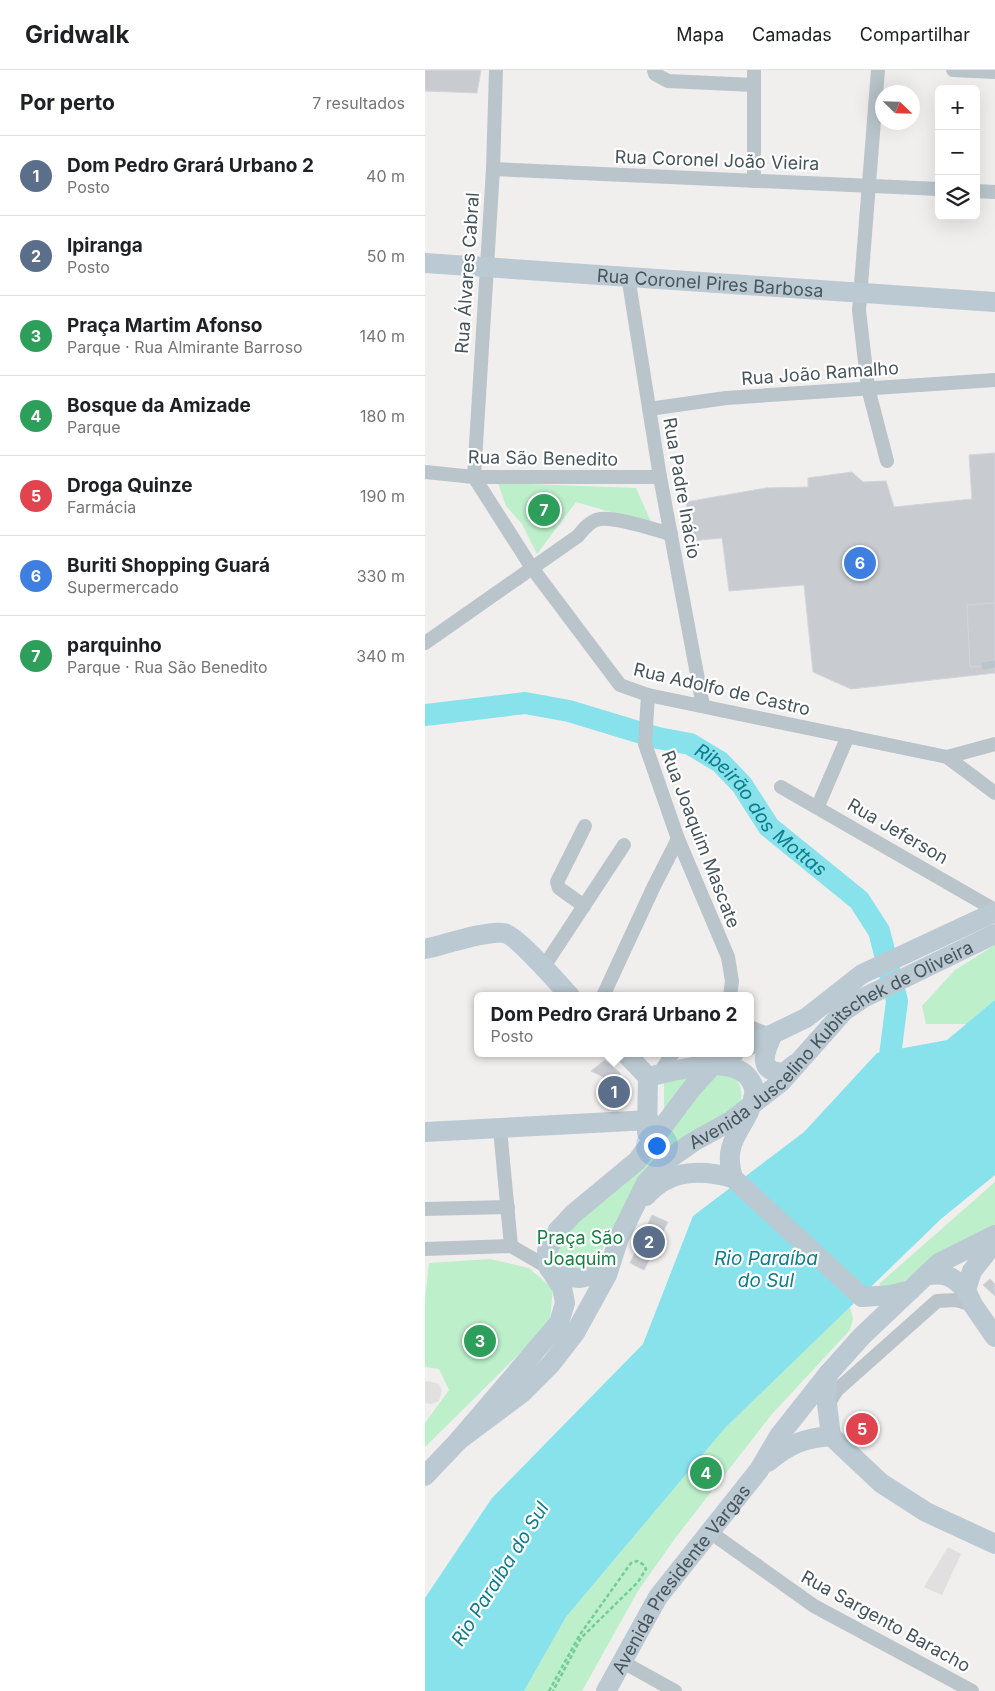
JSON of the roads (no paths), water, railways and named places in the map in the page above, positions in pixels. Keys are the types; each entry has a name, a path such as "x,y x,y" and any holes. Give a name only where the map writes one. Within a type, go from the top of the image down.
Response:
{"street":[{"name":"Rua Álvares Cabral","path":"474,477 485,268 493,169 496,70"},
{"path":"654,70 655,74 668,81 754,85"},
{"path":"754,70 754,181"},
{"path":"878,70 871,185 859,293 868,388 887,461"},
{"path":"953,70 995,72"},
{"name":"Rua Coronel João Vieira","path":"493,169 935,189"},
{"path":"980,191 995,192"},
{"name":"Rua Coronel Pires Barbosa","path":"425,263 995,302"},
{"name":"Rua Padre Inácio","path":"628,276 660,477 703,706"},
{"name":"Rua João Ramalho","path":"649,410 726,398 995,380"},
{"name":"Rua São Benedito","path":"425,472 474,477 660,477"},
{"name":"Rua Adolfo de Castro","path":"474,477 532,568 620,685 648,695 947,757 995,792"},
{"path":"425,643 578,536 597,519 609,519 671,534"},
{"name":"Rua Joaquim Mascate","path":"648,695 645,744 678,839 728,957 732,981 731,992"},
{"path":"817,806 848,736"},
{"path":"947,757 995,744"},
{"name":"Rua Jeferson","path":"781,787 817,806 995,911"},
{"path":"584,906 559,888 557,882 585,826"},
{"path":"605,992 646,901 678,839"},
{"path":"543,968 624,845"},
{"name":"Avenida Juscelino Kubitschek de Oliveira","path":"754,1043 806,1018 862,974 995,911"},
{"path":"425,949 490,934 505,933 567,992"},
{"name":"Avenida Juscelino Kubitschek de Oliveira","path":"459,1440 522,1393 551,1364 575,1333 607,1275 630,1215 646,1183 666,1161 693,1142 731,1121 781,1082 845,1011 865,996 995,934"},
{"path":"754,1029 772,1036 764,1054 765,1062 776,1072 784,1073 807,1054"},
{"path":"630,1057 653,1076 713,1065 735,1067 744,1072 752,1082 755,1093 731,1146 728,1163 734,1179"},
{"path":"645,1151 653,1076 670,1057"},
{"name":"Avenida Juscelino Kubitschek de Oliveira","path":"549,1268 547,1252 558,1230 573,1214 637,1161 692,1088 713,1065 727,1057"},
{"path":"425,1132 649,1120"},
{"path":"500,1129 511,1246"},
{"path":"630,1215 653,1188 675,1175 695,1172 715,1173 734,1179 860,1295 866,1318 862,1336"},
{"path":"425,1209 508,1207"},
{"name":"Avenida Presidente Vargas","path":"606,1691 621,1661 659,1597 759,1470 779,1436 828,1374 862,1336 939,1263 995,1236"},
{"path":"969,1297 972,1271 995,1242"},
{"path":"425,1249 511,1246 564,1276 578,1280 595,1274 611,1262"},
{"path":"425,1476 459,1440 559,1323 565,1303 562,1287 549,1268"},
{"path":"860,1295 891,1295 943,1273 956,1280 995,1336"},
{"path":"827,1406 837,1390 937,1301 969,1297"},
{"path":"828,1374 827,1406 831,1436 881,1483 926,1512 995,1544"},
{"name":"Avenida Presidente Vargas","path":"759,1470 795,1442 810,1437 831,1436"},
{"name":"Rua Sargento Baracho","path":"710,1532 814,1606 972,1691"},
{"path":"621,1661 675,1691"}],"lane":[{"path":"985,666 995,664"}],"water":[{"name":"Rio Paraíba do Sul","path":"995,1000 995,1175 941,1219 725,1428 566,1617 524,1691 425,1691 425,1598 492,1498 643,1344 693,1216 804,1132 877,1053 947,1040"}],"waterway":[{"name":"Ribeirão dos Mottas","path":"425,715 525,703 569,711 658,738 690,744 720,762 742,785 769,827 859,900 879,931 897,1001 890,1056 900,1080"}],"place":[{"name":"parquinho","path":"544,510"},
{"name":"Buriti Shopping Guará","path":"860,563"},
{"name":"Dom Pedro Grará Urbano 2","path":"614,1092"},
{"name":"Ipiranga","path":"649,1242"},
{"name":"Praça Martim Afonso","path":"480,1341"},
{"name":"Droga Quinze","path":"862,1429"},
{"name":"Bosque da Amizade","path":"706,1473"}],"park label":[{"name":"Praça São Joaquim","path":"580,1247"}]}
